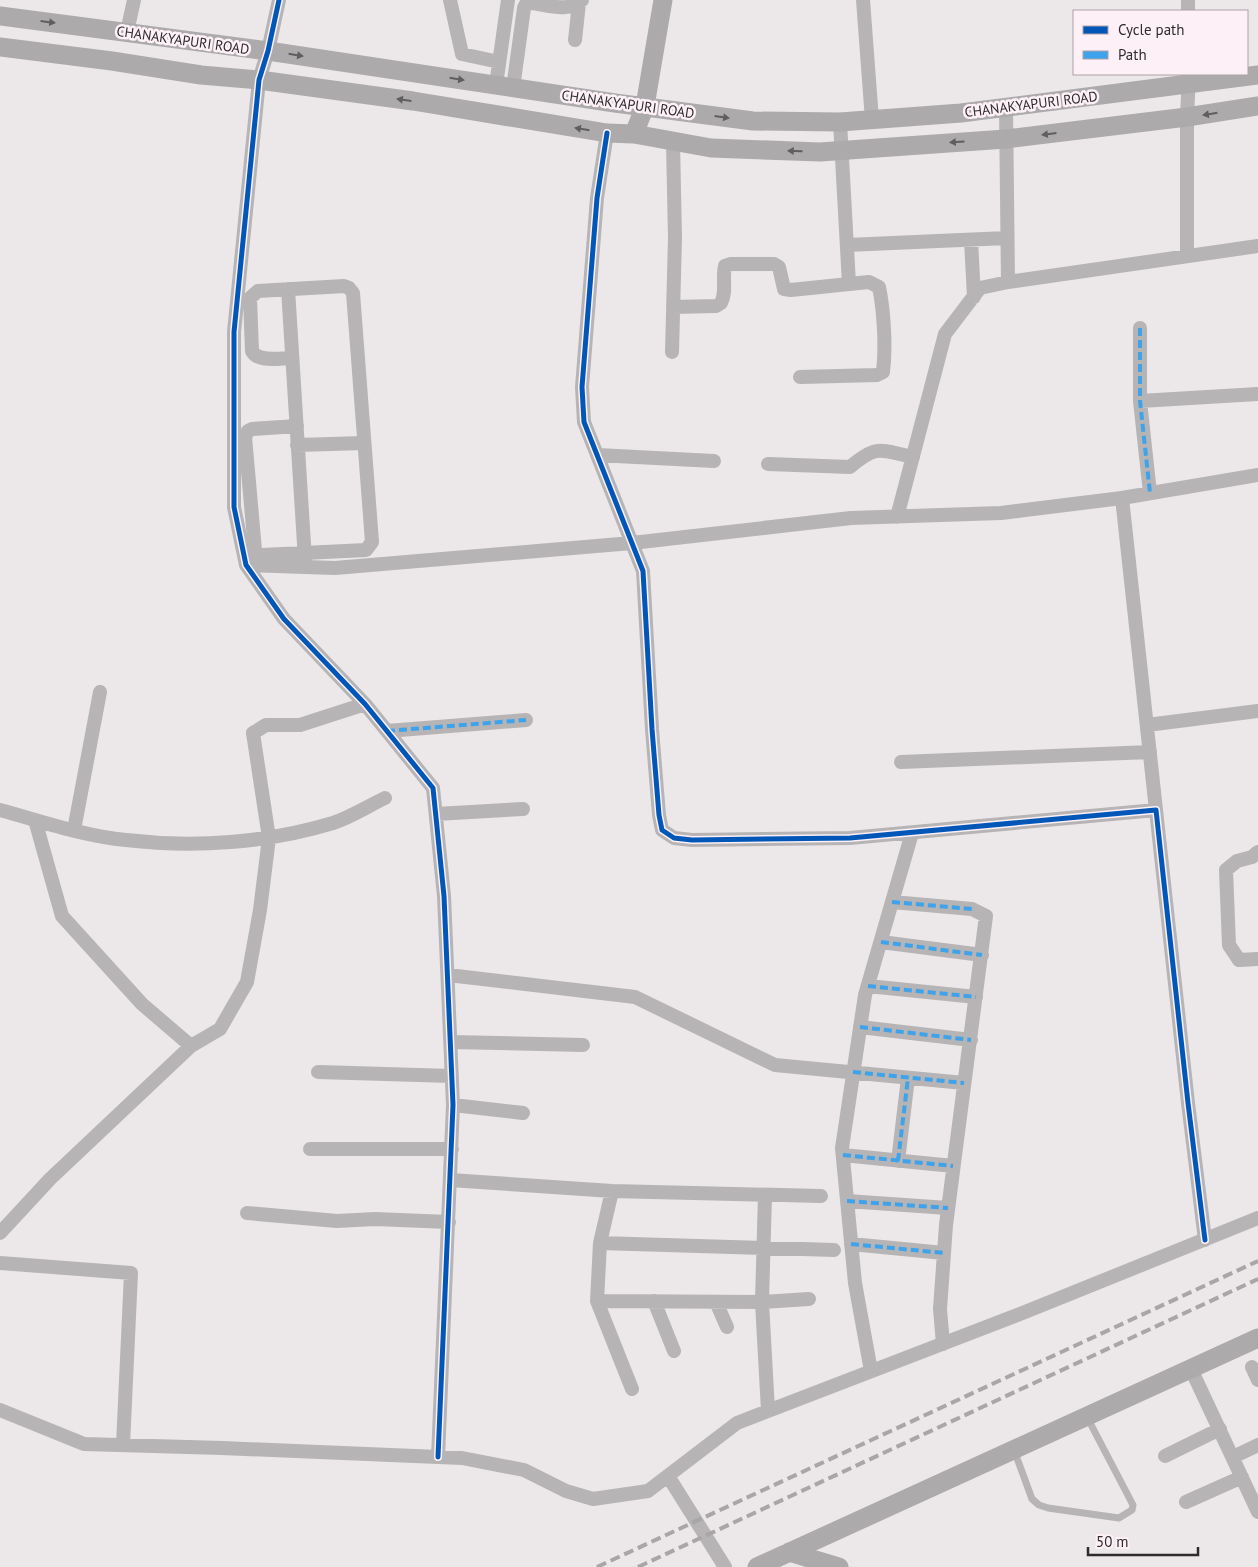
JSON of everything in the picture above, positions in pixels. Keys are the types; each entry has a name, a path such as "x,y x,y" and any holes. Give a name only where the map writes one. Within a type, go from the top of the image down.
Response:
{"street":[{"path":"127,32 134,0"},
{"path":"279,0 268,51 259,80 234,332 234,506 246,565 284,619 365,704 433,788 444,896 453,1105 438,1457"},
{"path":"450,0 462,54 499,62"},
{"path":"504,86 499,62 508,0"},
{"path":"634,134 645,106 660,0"},
{"path":"863,0 872,120"},
{"path":"504,86 526,4 532,3 568,8 575,6 580,1"},
{"path":"575,40 580,1"},
{"name":"CHANAKYAPURI ROAD","path":"0,16 268,51 753,121 840,122 1006,108 1190,79 1258,75"},
{"path":"0,46 112,60 201,75 259,80 413,101 607,133 634,134 710,148 820,152 1006,139 1187,118 1258,106"},
{"path":"1187,256 1187,118 1190,79"},
{"path":"1006,108 1008,282"},
{"path":"840,122 849,284"},
{"path":"607,133 597,198 582,387 584,422 643,571 652,729 659,815 662,830 674,838 692,840 850,838 1156,810"},
{"path":"672,352 675,238 673,142"},
{"path":"847,245 1008,238"},
{"path":"971,240 974,297"},
{"path":"897,517 945,334 980,288 1008,282 1258,246"},
{"path":"673,307 716,306 721,303 724,298 725,266 731,264 774,264 779,267 784,289 791,290 869,282 879,288 882,300 883,372 877,375 800,377"},
{"path":"292,358 260,358 254,355 252,351 250,298 258,291 344,286 349,288 353,293 372,542 366,550 262,555 254,550 245,437 248,431 252,429 297,426"},
{"path":"288,289 305,567"},
{"path":"1140,328 1140,400 1150,493"},
{"path":"1140,400 1258,394"},
{"path":"298,445 364,442"},
{"path":"768,464 850,467 868,452 879,450 912,457"},
{"path":"597,455 714,461"},
{"path":"246,565 336,568 632,543 851,518 1001,513 1122,498 1258,475"},
{"path":"1122,498 1188,1103 1205,1240"},
{"path":"74,830 100,692"},
{"path":"0,1233 50,1179 191,1046 220,1029 247,982 260,910 269,838 253,733 266,725 300,725 365,704"},
{"path":"1147,725 1258,711"},
{"path":"386,731 526,720"},
{"path":"901,762 1150,752"},
{"path":"0,810 74,830 125,840 181,844 269,838 335,822 385,798"},
{"path":"436,814 523,809"},
{"path":"35,820 62,916 142,1004 191,1046"},
{"path":"871,1371 855,1283 842,1148 868,986 912,833"},
{"path":"1258,852 1252,858 1237,861 1226,870 1229,945 1239,960 1258,959"},
{"path":"892,902 972,910 981,912 986,916 948,1208 940,1309 943,1344"},
{"path":"881,942 982,955"},
{"path":"448,975 635,997 775,1064 964,1083"},
{"path":"868,986 976,997"},
{"path":"860,1027 971,1040"},
{"path":"451,1042 583,1044"},
{"path":"318,1072 452,1076"},
{"path":"898,1160 908,1078"},
{"path":"453,1105 524,1113"},
{"path":"310,1149 452,1149"},
{"path":"843,1155 954,1166"},
{"path":"450,1180 612,1191 821,1196"},
{"path":"612,1191 600,1243 597,1301 632,1389"},
{"path":"765,1195 762,1302 768,1411"},
{"path":"847,1201 948,1208"},
{"path":"247,1213 337,1221 376,1219 449,1222"},
{"path":"0,1410 84,1444 462,1458 524,1470 566,1491 593,1499 648,1491 737,1423 943,1344 1258,1218"},
{"path":"600,1243 834,1250"},
{"path":"851,1244 944,1253"},
{"path":"0,1263 131,1273 123,1445"},
{"path":"597,1301 762,1302 809,1300"},
{"path":"654,1301 674,1350"},
{"path":"716,1302 727,1327"},
{"path":"757,1567 1258,1338"},
{"path":"1252,1367 1258,1380"},
{"path":"1191,1369 1232,1457 1249,1483 1258,1512"},
{"path":"1164,1456 1220,1429"},
{"path":"1232,1457 1258,1444"},
{"path":"668,1476 725,1567"},
{"path":"1186,1502 1249,1483"},
{"path":"789,1552 839,1567"}],"lane":[{"path":"1014,1449 1032,1499 1039,1505 1048,1508 1119,1518 1132,1510 1133,1505 1087,1416"}],"railway":[{"path":"597,1567 1258,1261"},
{"path":"638,1567 1258,1279"}],"marked path":[{"path":"1140,328 1140,401 1150,493"},
{"path":"387,731 526,720"},
{"path":"892,902 972,909"},
{"path":"881,942 982,955"},
{"path":"868,986 976,997"},
{"path":"860,1027 971,1040"},
{"path":"853,1072 964,1083"},
{"path":"898,1161 908,1078"},
{"path":"843,1155 953,1166"},
{"path":"847,1201 948,1208"},
{"path":"851,1244 944,1253"}],"cycle path":[{"path":"279,0 268,51 259,80 234,332 234,507 246,565 284,619 365,704 433,788 444,896 453,1105 438,1457"},
{"path":"607,133 597,198 582,387 584,422 643,571 652,729 659,815 662,830 674,838 692,840 850,838 1156,810 1205,1240"}]}
